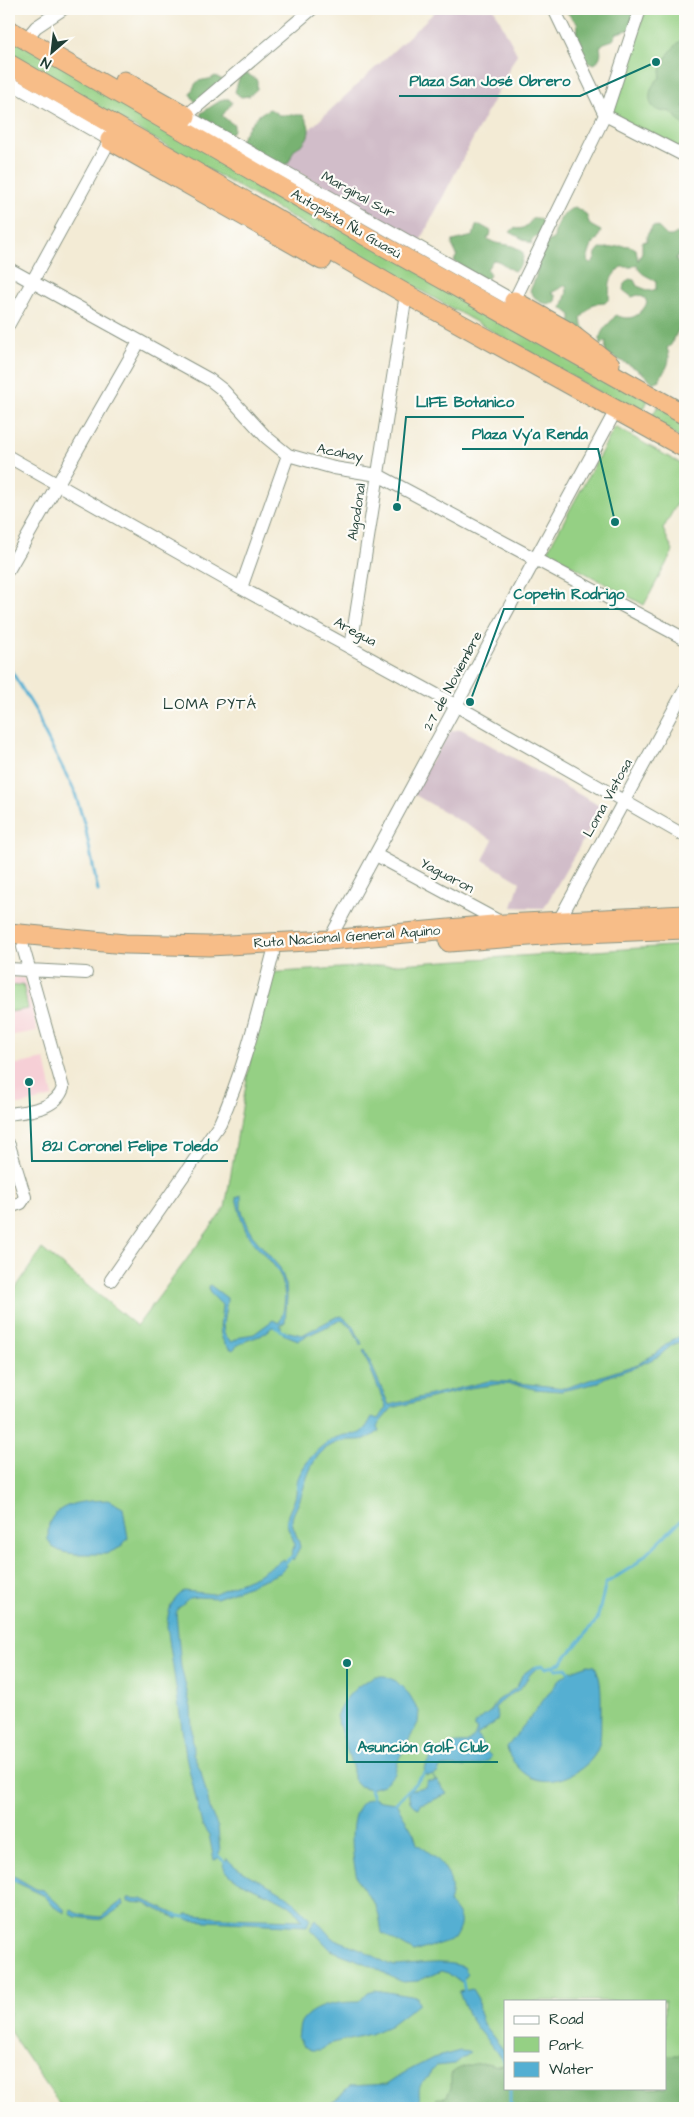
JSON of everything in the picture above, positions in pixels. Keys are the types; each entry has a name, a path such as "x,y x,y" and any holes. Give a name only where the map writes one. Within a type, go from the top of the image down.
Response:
{"highway":[{"name":"Autopista Ñu Guasú","path":"16,33 685,415"},
{"path":"50,53 109,73 186,116"},
{"path":"9,64 406,294 685,448"},
{"path":"9,68 70,99"},
{"path":"110,140 338,268 381,279"},
{"path":"514,300 567,330 642,391"},
{"name":"Ruta Nacional General Aquino","path":"9,933 168,946 275,944 504,924 685,915"},
{"name":"Ruta Nacional General Aquino","path":"16,946 167,956 273,954 557,934 685,929"}],"street":[{"path":"16,33 36,27 63,9"},
{"path":"186,116 312,9"},
{"path":"554,9 605,114 685,156"},
{"path":"514,300 605,114 640,9"},
{"path":"9,82 110,140 9,324"},
{"name":"Marginal Sur","path":"186,116 514,300"},
{"name":"Acahay","path":"9,269 210,380 223,390 266,437 288,455 334,468 378,475 685,639"},
{"name":"Algodonal","path":"351,647 406,294"},
{"path":"9,569 139,342"},
{"name":"27 de Noviembre","path":"329,940 616,410"},
{"path":"241,588 288,455"},
{"name":"Aregua","path":"9,457 241,588 457,706 685,836"},
{"name":"Loma Vistosa","path":"558,922 685,689"},
{"name":"Yaguaron","path":"376,855 504,924"},
{"path":"9,1114 36,1109 55,1101 61,1095 63,1088 30,970 16,946"},
{"path":"111,1280 220,1122 227,1107 257,1015 273,954"},
{"path":"9,969 86,973"},
{"path":"9,1145 25,1197 21,1203 9,1207"}],"shaded area":[{"path":"438,9 494,9 517,54 420,241 277,160"},
{"path":"461,729 602,807 544,908 512,907 520,882 483,860 493,840 410,792 451,731"},
{"path":"9,978 24,978 37,1031 9,1036"},
{"path":"45,1059 53,1097 20,1105 9,1104 9,1066"}],"green space":[{"path":"566,9 633,9 632,29 617,33 613,40 604,43 600,47 601,52 598,60 595,64 591,63 579,52 573,41 578,28 577,23 566,12"},
{"path":"646,9 685,11 685,154 608,114"},
{"path":"9,36 648,400 641,416 9,56"},
{"path":"685,37 685,103 683,107 685,108 685,125 683,125 671,112 655,109 650,100 650,95 653,85 660,78 662,66 668,55"},
{"path":"246,73 257,80 257,89 249,96 241,97 235,92 240,75"},
{"path":"215,76 223,80 198,106 190,94 195,84"},
{"path":"223,99 229,99 232,103 222,116 234,125 234,130 229,135 201,117 201,113"},
{"path":"270,109 279,115 303,115 309,128 307,138 295,149 289,161 281,167 239,142 255,118"},
{"path":"575,207 586,214 590,225 601,231 597,240 592,245 587,260 591,264 600,248 623,246 636,249 638,261 642,252 642,242 647,241 647,235 653,226 658,227 667,236 677,233 685,237 685,247 676,258 678,264 685,266 685,316 671,345 667,348 669,355 668,363 660,376 660,380 653,383 637,369 605,353 606,341 600,345 604,328 616,315 626,318 634,317 647,303 645,298 638,295 632,297 623,290 624,284 629,279 634,280 637,286 650,291 656,289 656,281 641,272 637,264 632,267 621,267 612,278 609,299 605,303 593,304 581,318 582,325 586,329 584,334 565,325 571,321 571,315 562,308 567,292 566,285 551,293 556,296 555,302 547,304 535,298 530,291 535,279 543,245 554,238 560,219 566,212"},
{"path":"533,218 541,220 543,225 540,233 531,241 532,244 510,232 514,228 520,229 525,227"},
{"path":"480,225 491,231 490,236 487,238 491,241 509,245 523,253 522,263 517,269 514,271 493,260 487,269 490,275 485,282 454,261 457,255 452,245 453,241 473,236 476,226"},
{"path":"658,406 685,421 685,441 649,421"},
{"path":"615,427 685,466 685,489 663,529 673,551 644,605 547,552"},
{"path":"685,945 685,2108 62,2108 9,2030 9,1298 42,1249 137,1326 225,1208 265,973"},
{"path":"23,984 28,1009 9,1012 9,987"},
{"path":"666,2055 680,2055 685,2058 685,2108 432,2108 437,2098 446,2097 451,2088 451,2074 458,2069 472,2064 504,2064 504,2090 666,2090"}],"water":[{"path":"241,1195 241,1209 252,1235 280,1268 286,1284 287,1298 285,1322 281,1325 281,1329 272,1327 233,1350 227,1346 221,1336 222,1305 210,1293 208,1286 210,1285 227,1298 223,1328 224,1334 232,1342 242,1336 254,1334 273,1320 279,1323 282,1317 284,1302 284,1287 279,1273 252,1241 244,1228 236,1197"},
{"path":"342,1316 354,1327 362,1344 360,1345 351,1327 341,1320 298,1340 283,1334 285,1331 302,1335 336,1317"},
{"path":"685,1334 685,1340 672,1345 659,1356 636,1367 604,1378 598,1383 561,1391 499,1384 470,1388 392,1408 377,1426 379,1431 373,1436 363,1440 348,1440 336,1443 328,1447 316,1459 308,1474 292,1518 300,1547 293,1560 291,1555 294,1544 288,1528 287,1518 295,1496 298,1478 304,1466 323,1445 335,1438 359,1433 372,1417 378,1419 386,1407 363,1351 365,1350 389,1405 489,1381 565,1388 638,1364 672,1340"},
{"path":"108,1500 123,1508 128,1538 121,1547 106,1554 75,1554 62,1552 54,1548 48,1540 49,1524 53,1516 74,1504"},
{"path":"283,1559 287,1566 280,1573 217,1598 189,1598 179,1607 176,1613 181,1667 191,1708 193,1753 201,1772 211,1812 218,1828 220,1852 217,1859 214,1860 209,1835 202,1825 186,1756 167,1626 168,1615 173,1602 184,1591 213,1594 256,1576"},
{"path":"588,1665 595,1666 601,1688 600,1734 597,1751 587,1764 578,1771 557,1780 546,1781 526,1775 512,1760 507,1747 559,1680 569,1672"},
{"path":"534,1666 536,1669 520,1688 495,1708 498,1716 497,1721 477,1735 483,1744 482,1747 491,1756 489,1760 477,1765 440,1767 438,1773 433,1775 447,1794 420,1804 419,1808 414,1806 409,1799 409,1790 425,1787 427,1781 436,1781 432,1775 427,1776 424,1769 431,1758 447,1746 466,1743 474,1737 477,1730 474,1728 474,1724 491,1711 497,1701 517,1687 522,1675"},
{"path":"375,1676 385,1676 396,1681 409,1694 419,1711 418,1723 398,1761 395,1774 383,1785 370,1789 359,1786 353,1779 353,1769 336,1716 351,1693"},
{"path":"373,1798 396,1803 414,1834 417,1844 433,1855 445,1868 451,1884 449,1903 457,1912 460,1920 454,1939 414,1952 382,1933 376,1907 358,1880 352,1844 354,1819 358,1809 364,1801"},
{"path":"227,1858 238,1868 275,1888 293,1901 310,1919 307,1926 187,1920 186,1914 223,1918 302,1920 285,1903 237,1880 228,1873 223,1865"},
{"path":"9,1873 36,1889 43,1890 65,1910 65,1913 54,1907 45,1896 9,1879"},
{"path":"128,1898 142,1899 178,1915 178,1919 144,1903 128,1902"},
{"path":"123,1900 124,1905 102,1920 76,1917 70,1914 71,1910 82,1915 101,1917"},
{"path":"315,1919 332,1938 363,1950 388,1964 395,1966 447,1963 464,1967 468,1974 461,1983 448,1973 441,1971 418,1981 403,1982 372,1966 331,1950 311,1929"},
{"path":"472,1989 478,1999 479,2012 483,2024 504,2051 504,2065 497,2052 473,2022 459,1992"},
{"path":"375,1990 417,1997 419,2003 389,2026 370,2034 329,2044 320,2050 311,2050 303,2046 298,2038 300,2024 312,2011 327,2005 359,2002 368,1992"},
{"path":"460,2051 470,2052 455,2064 436,2066 431,2071 429,2078 421,2084 419,2108 326,2108 351,2086 387,2084 433,2058"}],"waterway":[{"path":"9,667 37,713 43,730 74,790 85,826 98,891"},
{"path":"275,1327 287,1334"},
{"path":"534,1668 542,1665 546,1668 561,1663 597,1620 606,1583 635,1565 685,1516"},
{"path":"282,1565 294,1555"},
{"path":"554,1666 556,1669 566,1668 569,1672"},
{"path":"396,1803 428,1770"},
{"path":"370,1789 373,1798"},
{"path":"217,1855 227,1864"},
{"path":"174,1915 190,1918"},
{"path":"462,1977 465,1993"},
{"path":"510,2090 510,2103 515,2108"}],"place":[{"name":"Plaza San José Obrero","path":"656,62"},
{"name":"LIFE Botanico","path":"397,507"},
{"name":"Plaza Vy'a Renda","path":"615,522"},
{"name":"Copetin Rodrigo","path":"470,702"},
{"name":"821 Coronel Felipe Toledo","path":"29,1082"},
{"name":"Asunción Golf Club","path":"347,1663"}],"district":[{"name":"LOMA PYTÁ","path":"210,704"}]}
